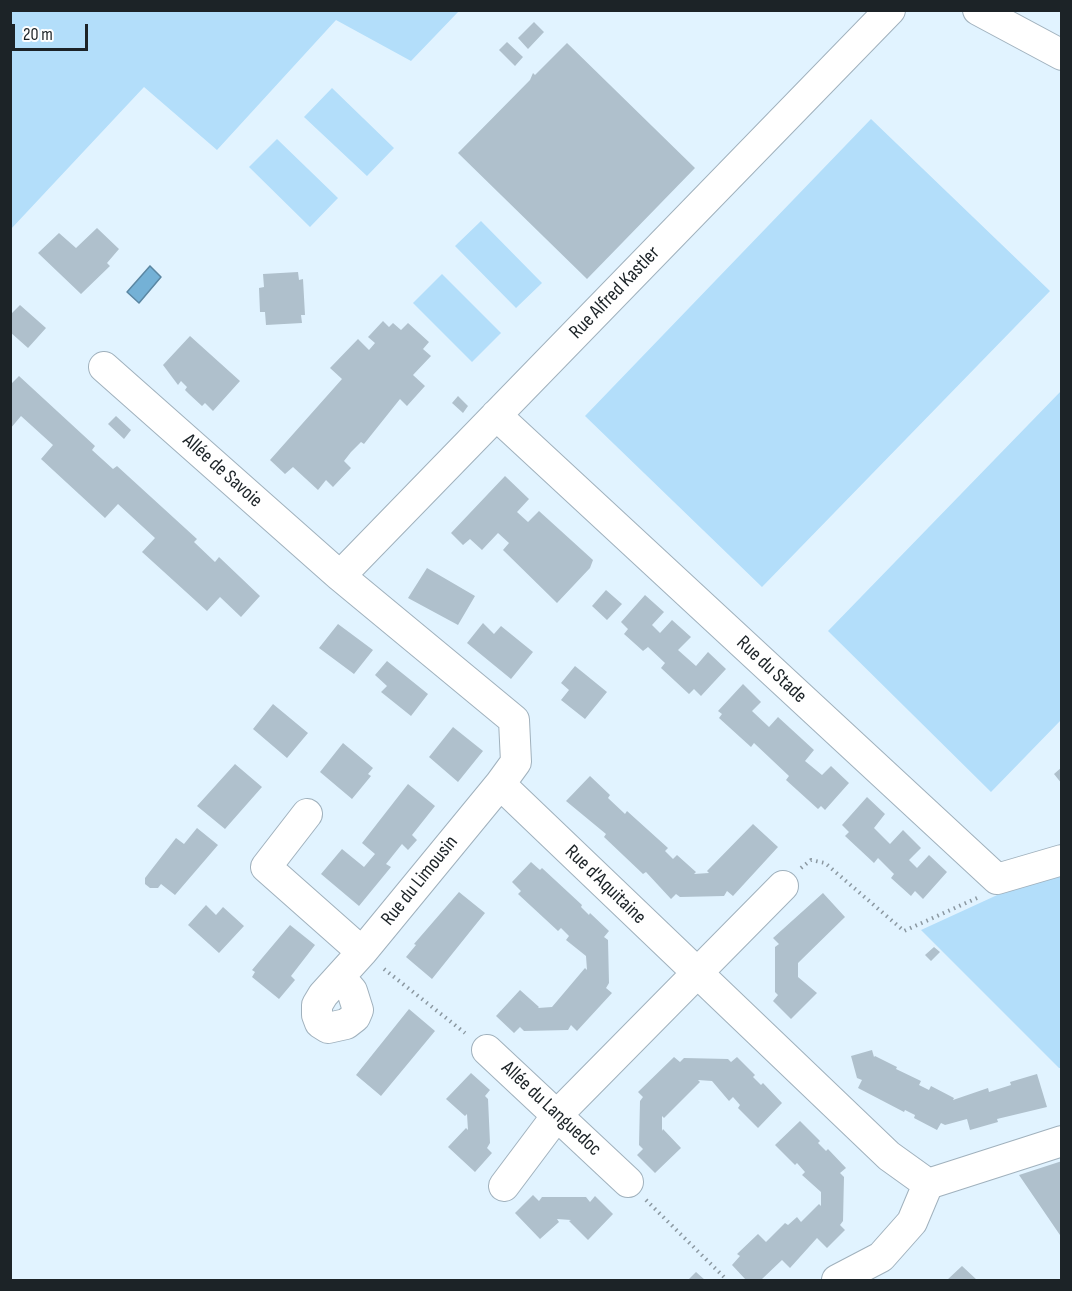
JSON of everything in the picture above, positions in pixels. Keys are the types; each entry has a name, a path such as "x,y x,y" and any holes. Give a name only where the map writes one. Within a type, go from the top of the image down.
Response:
{"street":[{"name":"Rue Alfred Kastler","path":"340,576 891,10"},
{"path":"978,10 1062,55"},
{"name":"Allée de Savoie","path":"104,367 340,576"},
{"name":"Rue du Stade","path":"496,416 997,879"},
{"path":"340,576 514,720 516,762 500,784"},
{"name":"Rue du Limousin","path":"339,977 500,784"},
{"name":"Rue d'Aquitaine","path":"500,784 889,1156 928,1184"},
{"path":"307,814 266,867 362,952"},
{"path":"997,879 1062,860"},
{"path":"504,1186 558,1114 783,886"},
{"name":"Allée du Languedoc","path":"487,1050 558,1114 628,1182"},
{"path":"837,1281 881,1257 912,1222 928,1184 1062,1141"}],"path":[{"path":"783,886 805,864 811,860 819,860 904,931 981,896 997,879"},
{"name":"Allée du Languedoc","path":"362,952 487,1050"},
{"path":"628,1182 727,1281"}],"shaded area":[{"path":"11,10 459,11 411,61 336,20 217,150 144,87 11,229"},
{"path":"332,88 394,148 367,176 304,117"},
{"path":"871,119 1050,291 762,587 585,416"},
{"path":"277,139 338,198 310,227 249,167"},
{"path":"481,221 542,283 516,308 455,246"},
{"path":"150,266 161,277 139,303 127,292"},
{"path":"442,274 501,333 472,362 413,303"},
{"path":"1061,391 1061,720 991,792 828,631"},
{"path":"1061,874 1061,1068 1059,1068 921,930 1006,891"}],"building":[{"path":"534,22 544,32 528,49 518,38"},
{"path":"507,42 523,57 515,66 499,50"},
{"path":"567,43 695,168 587,279 458,153 530,80 533,73 535,75"},
{"path":"97,228 119,249 107,263 110,266 81,294 38,253 59,233 76,248"},
{"path":"298,272 299,280 303,279 305,315 301,315 302,323 266,325 265,312 260,312 259,288 264,287 263,274"},
{"path":"20,305 46,328 28,348 10,332 10,315"},
{"path":"383,321 389,327 393,323 401,330 408,323 429,342 423,349 431,356 413,375 425,386 407,406 400,399 364,444 361,442 351,452 344,461 351,468 333,487 326,480 318,490 293,467 285,474 270,460 342,379 330,368 358,339 369,350 375,343 368,337"},
{"path":"190,336 240,381 213,411 205,403 202,406 189,394 185,390 187,387 181,381 178,385 163,365"},
{"path":"19,376 95,446 92,450 113,469 117,466 197,539 194,542 215,562 219,557 260,596 241,617 220,597 207,611 142,552 155,538 118,504 105,518 41,459 53,445 21,416 10,429 10,385"},
{"path":"458,396 468,406 463,413 452,403"},
{"path":"116,416 131,430 124,439 108,424"},
{"path":"505,476 529,499 517,512 528,522 539,511 593,560 590,568 557,603 503,550 509,543 498,533 482,550 470,539 463,545 451,533"},
{"path":"427,568 475,596 458,625 408,598"},
{"path":"606,590 622,604 607,620 592,606"},
{"path":"645,595 664,612 652,625 660,633 672,620 691,637 678,650 696,666 708,652 726,669 701,696 694,689 689,694 661,668 665,663 648,647 643,651 624,634 628,629 621,622"},
{"path":"483,623 494,634 501,626 533,652 511,679 467,643"},
{"path":"338,624 373,650 354,674 319,648"},
{"path":"387,661 428,694 411,716 381,692 387,686 375,675"},
{"path":"575,666 607,692 585,719 561,700 569,690 561,683"},
{"path":"743,684 761,702 752,711 769,727 778,717 814,750 805,761 822,775 831,766 849,783 825,810 821,806 818,809 786,780 789,776 754,743 751,747 719,718 722,714 718,711"},
{"path":"273,704 308,733 287,758 253,729"},
{"path":"453,727 483,751 458,782 429,757"},
{"path":"343,743 373,768 368,774 371,776 352,799 320,772"},
{"path":"235,764 262,787 225,829 197,806"},
{"path":"1062,767 1062,784 1054,774"},
{"path":"590,776 610,795 608,798 625,814 627,811 668,848 665,851 673,859 677,855 696,872 694,874 709,873 707,871 753,824 778,847 733,896 727,891 724,896 680,897 676,894 671,899 646,872 643,874 604,837 606,834 566,801"},
{"path":"408,784 435,806 412,835 417,840 408,850 402,844 386,864 391,867 359,906 321,874 342,849 364,867 375,854 362,843"},
{"path":"867,797 885,814 874,828 890,844 903,830 921,848 909,860 917,868 929,855 947,872 923,899 915,891 911,896 891,878 894,874 878,858 874,863 845,836 849,832 842,825"},
{"path":"197,828 218,845 175,895 161,884 158,888 150,888 145,884 145,878 176,838 184,844"},
{"path":"531,862 540,870 542,868 582,905 581,907 589,915 590,913 609,931 604,937 608,940 609,983 606,988 612,993 577,1031 571,1025 568,1030 524,1031 520,1027 514,1033 496,1016 520,990 538,1008 552,1007 585,968 587,970 586,956 566,940 569,936 561,928 558,931 518,894 521,891 512,882"},
{"path":"459,892 485,913 432,979 406,957 416,945 414,944"},
{"path":"823,893 845,917 798,963 798,977 817,993 791,1019 773,1001 778,995 775,992 775,947 779,944 773,938"},
{"path":"206,905 216,915 223,907 244,926 219,953 188,925"},
{"path":"290,925 315,945 291,976 295,980 279,999 252,977 255,972 252,970"},
{"path":"934,947 940,952 931,961 925,955"},
{"path":"409,1009 435,1031 381,1096 356,1075"},
{"path":"872,1050 874,1057 921,1081 919,1085 929,1090 931,1086 954,1098 953,1100 988,1088 989,1092 1011,1085 1010,1082 1037,1074 1047,1107 997,1119 998,1122 970,1130 967,1119 945,1125 941,1123 937,1130 914,1118 915,1115 905,1110 904,1112 858,1088 862,1080 857,1078 851,1056"},
{"path":"674,1057 680,1062 684,1058 728,1059 731,1062 737,1057 755,1075 753,1077 761,1085 763,1083 782,1103 758,1128 738,1108 740,1105 733,1097 729,1101 712,1081 698,1080 700,1082 664,1118 662,1116 662,1131 663,1129 681,1148 655,1173 637,1155 643,1149 639,1145 640,1101 643,1097 638,1092"},
{"path":"471,1073 490,1090 485,1096 488,1099 490,1143 487,1148 492,1153 475,1172 448,1147 466,1128 468,1130 467,1114 465,1116 446,1099"},
{"path":"800,1121 820,1141 818,1143 826,1151 828,1149 846,1168 840,1173 844,1177 843,1221 840,1225 845,1230 827,1248 817,1238 790,1268 782,1260 762,1279 746,1280 732,1265 740,1256 737,1254 758,1234 766,1242 785,1223 788,1225 797,1217 801,1222 819,1204 821,1206 821,1192 802,1175 805,1172 797,1163 795,1165 775,1145"},
{"path":"1062,1161 1062,1238 1019,1175"},
{"path":"533,1195 539,1201 542,1197 586,1197 590,1202 595,1196 613,1214 588,1240 569,1221 571,1220 557,1219 559,1222 540,1239 515,1213"},
{"path":"962,1266 977,1280 947,1280"},
{"path":"696,1272 705,1280 688,1280"}]}
